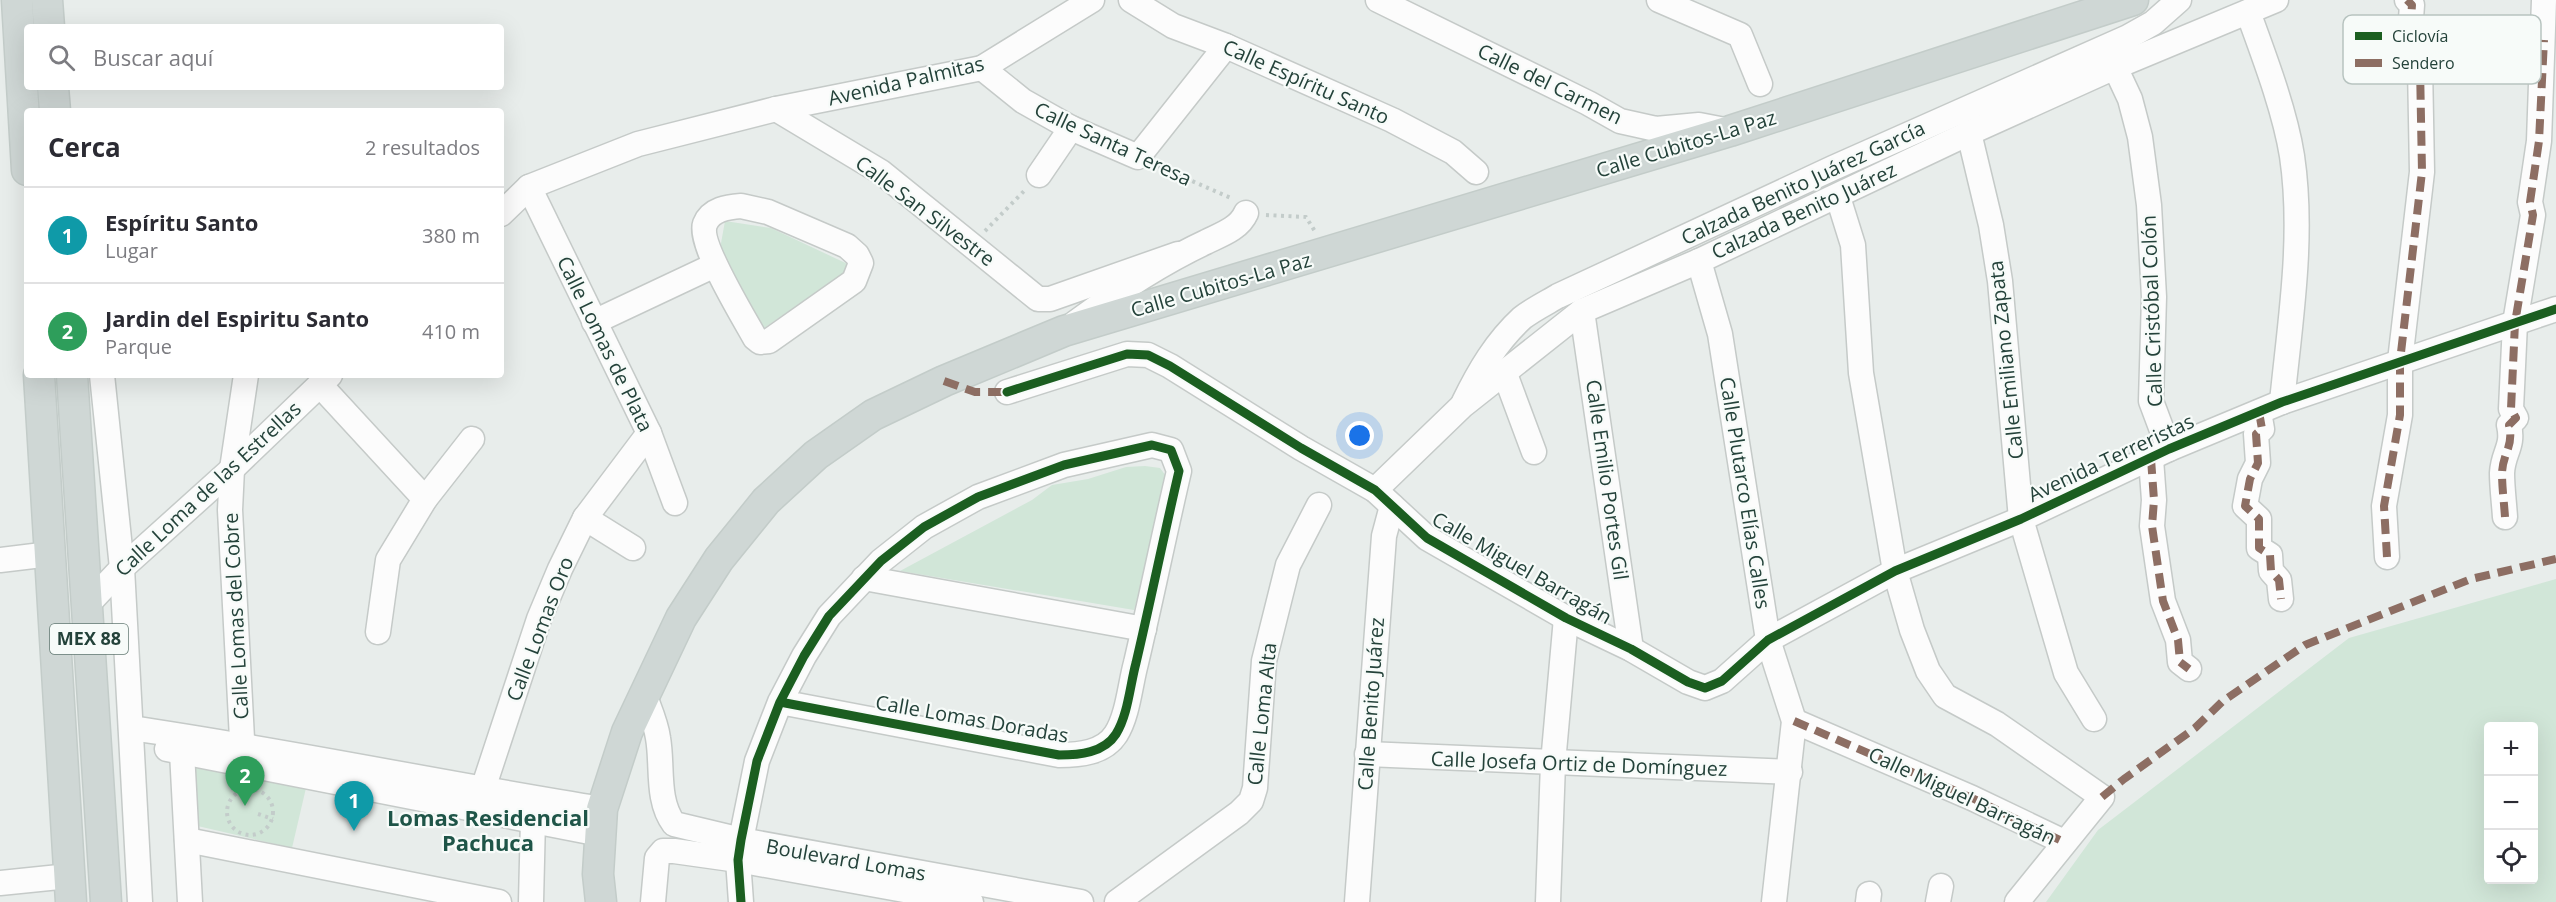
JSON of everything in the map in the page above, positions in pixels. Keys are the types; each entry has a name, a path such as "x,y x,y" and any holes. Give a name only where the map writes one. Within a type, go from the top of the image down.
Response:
{"main road":[{"path":"17,0 24,119"},
{"path":"47,0 49,24"},
{"name":"Calle Cubitos-La Paz","path":"602,902 598,874 601,821 627,732 681,618 719,559 766,501 816,455 873,415 944,381 1064,331 1730,131 2133,0"},
{"path":"53,90 55,108"},
{"name":"MEX 88","path":"39,378 70,889"},
{"name":"MEX 88","path":"72,378 106,902"}],"street":[{"name":"Avenida Palmitas","path":"776,110 982,68 1092,0"},
{"name":"Calle Espíritu Santo","path":"1131,0 1173,26 1226,46 1392,120 1453,152 1476,172"},
{"name":"Calle del Carmen","path":"1378,0 1620,121 1656,129 1699,125 1730,131"},
{"path":"1659,0 1740,35 1760,84"},
{"name":"Calzada Benito Juárez García","path":"1462,406 1479,372 1501,339 1524,317 1558,296 1833,168 2128,37 2153,23 2179,0"},
{"name":"Calzada Benito Juárez","path":"1384,498 1462,406 1582,311 1699,261 1969,133 2115,67 2276,0"},
{"path":"2407,0 2412,5 2411,15"},
{"path":"2505,517 2502,471 2512,439 2510,425 2516,417 2511,409 2515,323 2533,215 2530,202 2539,141 2544,0"},
{"path":"2248,12 2271,77 2292,155 2297,224 2282,402"},
{"path":"1138,157 1226,46"},
{"name":"Calle Cristóbal Colón","path":"2115,67 2130,99 2140,137 2149,205 2154,297 2151,401 2160,454 2151,526 2163,602 2178,640 2180,662 2189,669"},
{"name":"Calle Santa Teresa","path":"982,68 1023,101 1071,128 1138,157"},
{"path":"2387,557 2384,507 2400,415 2400,361 2422,172 2420,84"},
{"path":"504,211 529,187 638,144 776,110"},
{"name":"Calle San Silvestre","path":"776,110 881,172 1038,299 1050,299 1178,255"},
{"path":"1039,175 1071,128"},
{"name":"Calle Emiliano Zapata","path":"1969,133 1991,225 2000,281 2021,519 2066,673 2094,719"},
{"name":"Calle Lomas de Plata","path":"529,187 649,433 675,503"},
{"path":"1838,197 1853,245 1861,373 1895,571 1912,630 1928,671 1945,696 1997,724 2102,797 2017,902"},
{"path":"741,206 768,212 847,246 858,255 861,263 854,281 769,341 760,342 755,338 715,265 705,224 724,207 741,206"},
{"path":"1064,331 1120,290 1178,255 1229,231 1243,221 1246,213"},
{"name":"Calle Plutarco Elías Calles","path":"1699,261 1720,334 1768,640 1794,721 1774,902"},
{"path":"594,322 715,265"},
{"name":"Avenida Terreristas","path":"1705,688 1722,681 1768,640 1895,571 2021,519 2160,454 2282,402 2556,309"},
{"name":"Calle Emilio Portes Gil","path":"1582,311 1631,649"},
{"name":"Calle Miguel Barragán","path":"1007,392 1127,354 1148,354 1384,498 1427,538 1566,618 1631,649 1688,682 1705,688"},
{"path":"1505,374 1534,452"},
{"path":"102,378 122,568 140,902"},
{"name":"Calle Lomas del Cobre","path":"243,754 230,510 232,470 246,378"},
{"path":"325,380 425,499"},
{"name":"Calle Loma de las Estrellas","path":"87,605 122,568 232,470 325,380"},
{"path":"2259,412 2262,429 2256,434 2258,464 2250,479 2245,506 2259,519 2259,548 2270,555 2271,571 2279,580 2281,599"},
{"name":"Calle Lomas Oro","path":"479,799 539,619 585,518 649,433"},
{"path":"378,632 388,560 425,499 472,439"},
{"name":"Calle Lomas Doradas","path":"780,702 1059,755 1080,755 1101,747 1116,734 1123,716 1179,471 1171,450 1152,445 1064,465 978,497 924,527 881,561 864,578"},
{"name":"Calle Benito Juárez","path":"1357,902 1384,536 1384,498"},
{"name":"Calle Loma Alta","path":"1117,902 1239,813 1251,801 1255,788 1264,661 1288,565 1319,505"},
{"path":"585,518 633,548"},
{"path":"0,560 50,554"},
{"path":"741,902 739,850 757,761 780,702 804,656 829,616 864,578 1144,629"},
{"path":"1548,902 1553,763 1566,618"},
{"name":"Boulevard Lomas","path":"644,694 658,737 664,803 668,816 674,824 739,850 971,902"},
{"name":"Calle Miguel Barragán","path":"1794,721 1972,798 2064,842"},
{"path":"132,735 601,821"},
{"path":"132,735 182,752 243,754"},
{"path":"182,752 190,902"},
{"name":"Calle Josefa Ortiz de Domínguez","path":"1367,754 1790,772"},
{"path":"479,799 533,819 601,821"},
{"path":"531,902 533,819"},
{"path":"187,840 500,902"},
{"name":"Boulevard Lomas","path":"653,902 657,858 663,851 739,850 1081,902"},
{"path":"0,883 70,889"}],"path":[{"path":"972,244 1039,175"},
{"path":"1246,213 1306,218"},
{"path":"250,789 264,793 272,804 273,819 267,828 257,834 246,834 235,830 229,821 227,810 230,799 239,791 250,789"},
{"path":"258,814 273,819"}],"green space":[{"path":"725,221 771,228 854,267 764,328 731,271 718,260"},
{"path":"1126,467 1160,468 1169,480 1134,610 900,571 1032,500 1052,485 1088,479"},
{"path":"2556,579 2556,902 2046,902 2098,830 2349,638"},
{"path":"188,765 306,788 292,848 189,824"}],"marked path":[{"path":"2407,0 2412,5 2411,15"},
{"path":"2505,517 2502,473 2510,439 2509,425 2516,418 2511,409 2515,323 2533,215 2530,202 2539,141 2544,40"},
{"path":"2387,557 2384,506 2400,415 2400,361 2422,172 2420,84"},
{"path":"944,381 975,392 1007,392"},
{"path":"2259,412 2262,429 2256,434 2258,463 2250,479 2245,506 2259,519 2259,548 2270,555 2271,571 2279,580 2281,599"},
{"path":"2151,459 2154,500 2152,526 2163,601 2178,640 2180,662 2189,669"},
{"path":"2102,797 2195,728 2223,701 2305,645 2471,579 2556,559"},
{"path":"1794,721 1972,798 2064,842"}],"cycle path":[{"path":"1007,392 1127,354 1148,355 1375,490 1427,538 1566,618 1631,649 1688,682 1705,688 1722,681 1768,640 1895,571 2021,519 2169,449 2282,402 2556,309"},
{"path":"741,902 738,860 741,840 757,761 780,702 804,656 829,616 881,561 924,527 978,497 1064,465 1152,445 1171,450 1179,471 1128,700 1116,734 1105,745 1090,752 1059,755 780,702"}],"place":[{"name":"Jardin del Espiritu Santo","path":"245,806"},
{"name":"Espíritu Santo","path":"354,831"}],"district":[{"name":"Lomas Residencial Pachuca","path":"488,830"}]}
